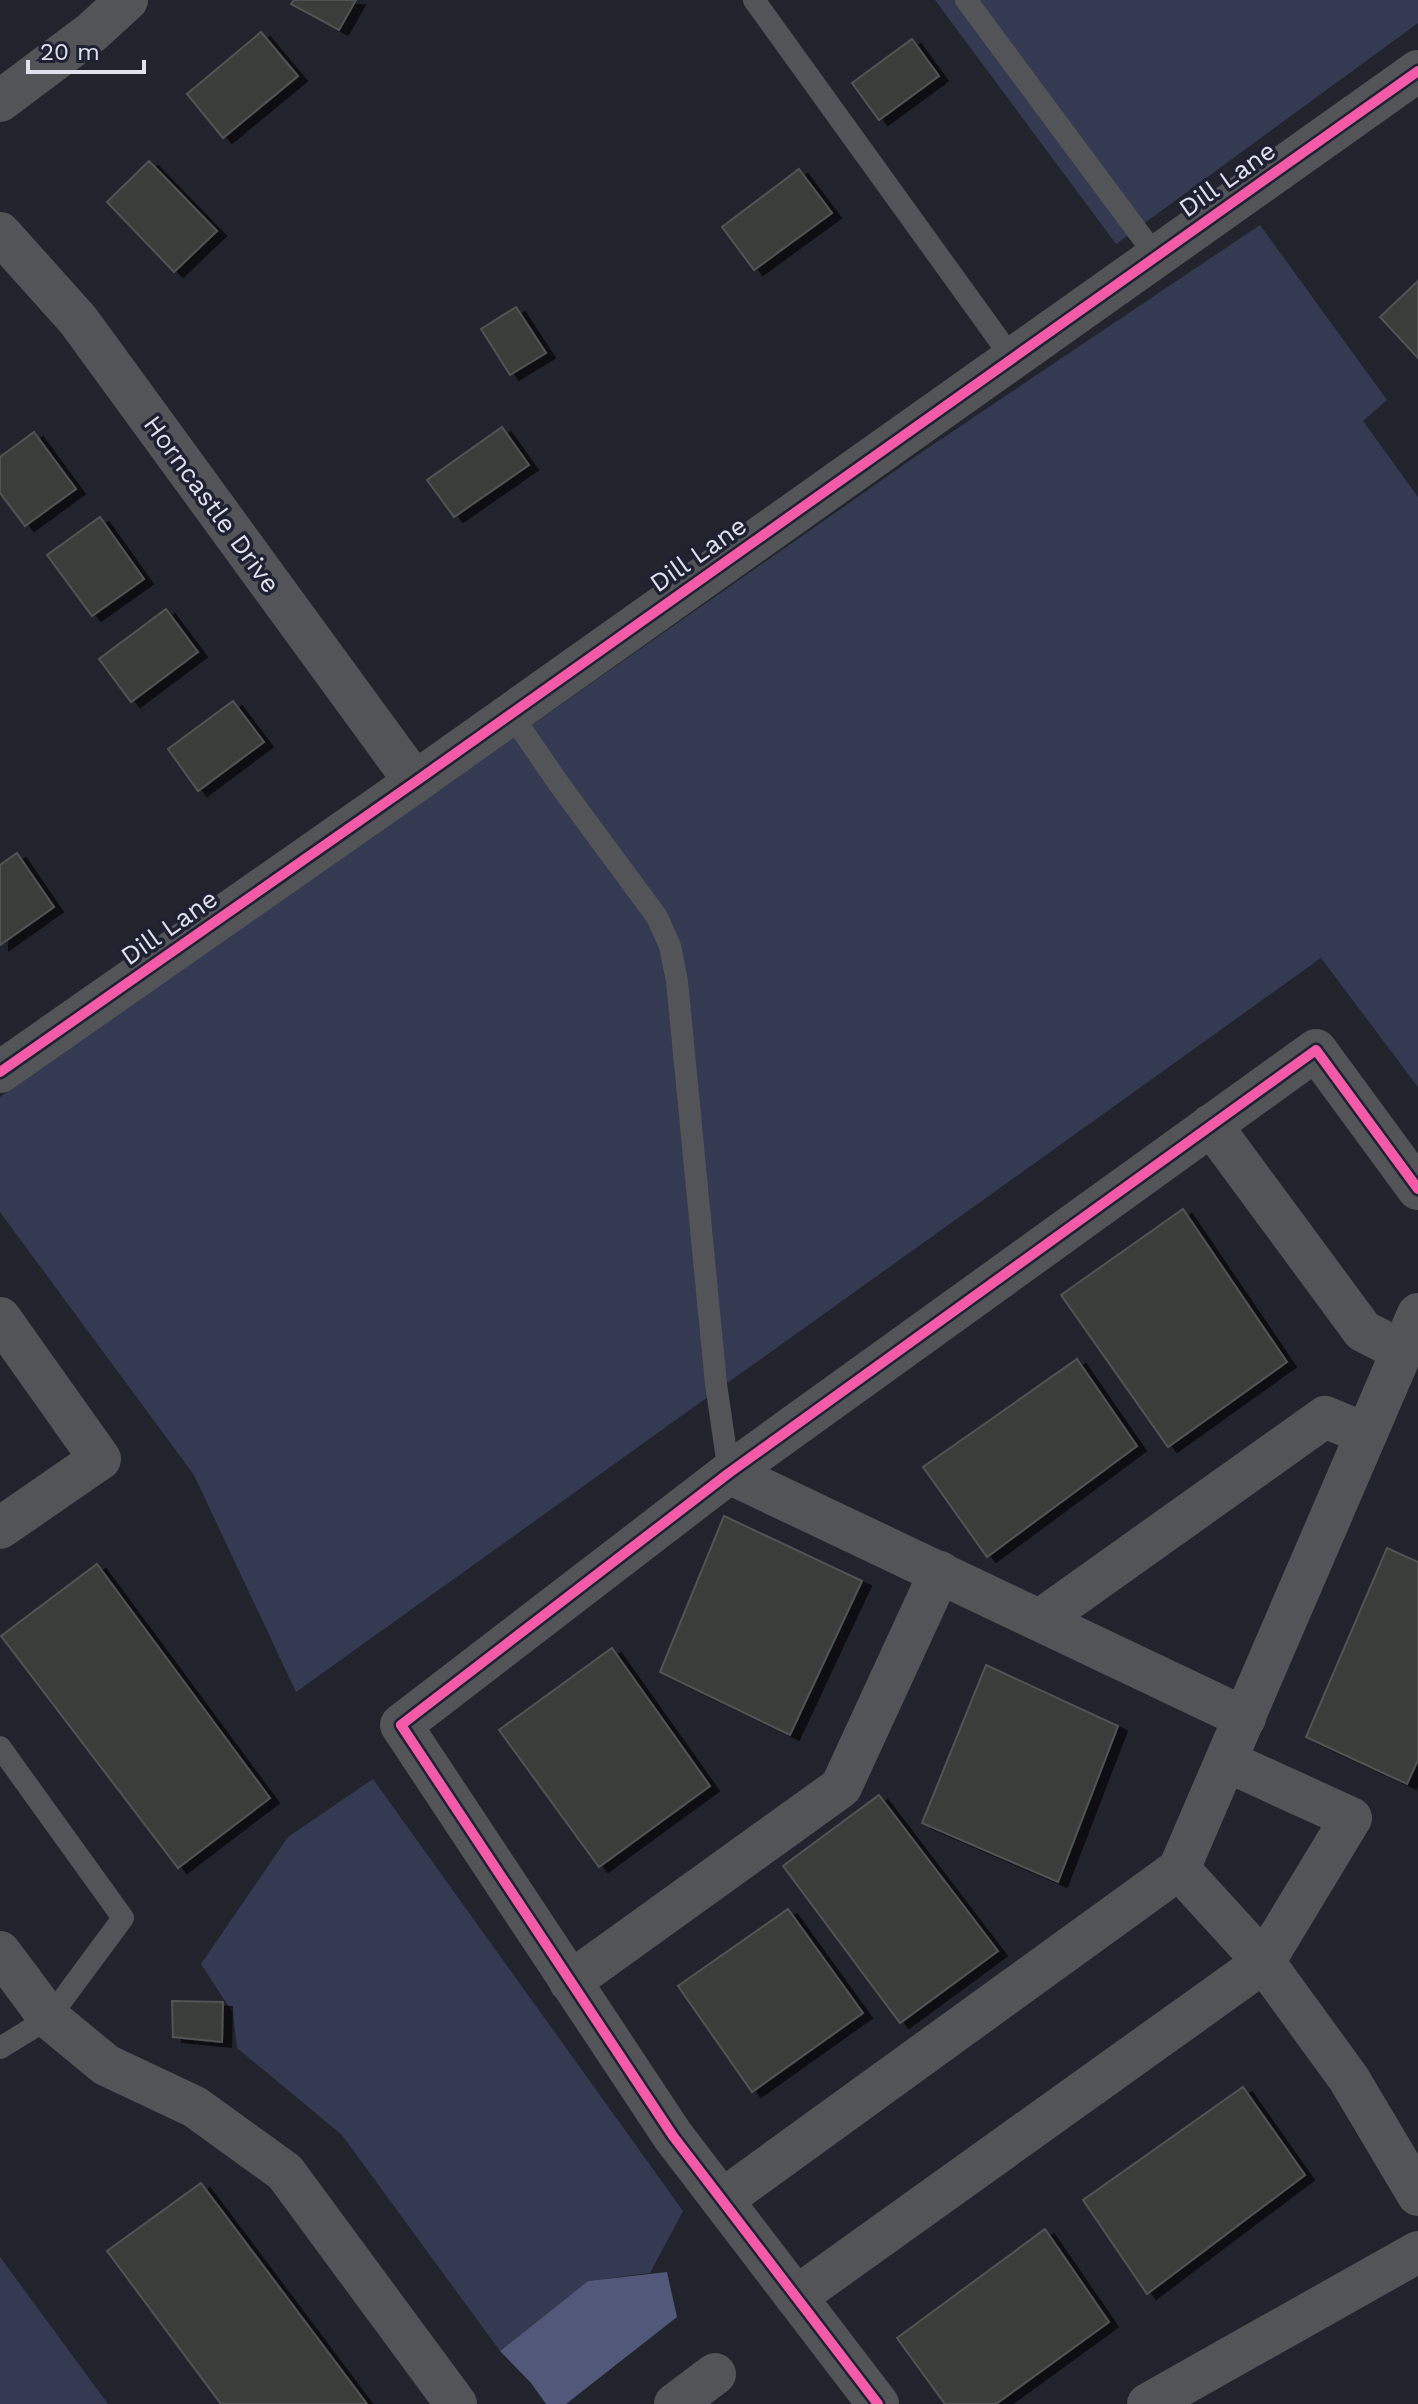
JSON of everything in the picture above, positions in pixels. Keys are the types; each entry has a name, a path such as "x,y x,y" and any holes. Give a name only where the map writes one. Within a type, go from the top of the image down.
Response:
{"street":[{"path":"0,101 92,32 127,0"},
{"name":"Dill Lane","path":"1,1072 1418,71"},
{"name":"Horncastle Drive","path":"0,233 78,320 415,782"},
{"path":"878,2404 673,2136 401,1725 729,1473 1316,1050 1418,1189"},
{"path":"722,2200 1179,1869 1410,1332 1363,1331 1211,1125"},
{"path":"0,1318 100,1459 0,1528"},
{"path":"1040,1620 1325,1417 1366,1434"},
{"path":"729,1473 1245,1718"},
{"path":"570,1982 841,1787 940,1572"},
{"path":"796,2297 1264,1962 1351,1818 1226,1761"},
{"path":"1179,1869 1264,1962 1349,2079 1418,2195"},
{"path":"0,1952 49,2018 106,2065 195,2107 285,2172 456,2404"},
{"path":"1148,2404 1418,2252"},
{"path":"675,2404 715,2374"}],"lane":[{"path":"754,0 1012,358"},
{"path":"966,0 1156,256"},
{"path":"511,714 657,917 670,946 677,981 716,1384 729,1473"},
{"path":"0,1747 123,1918 49,2018 0,2048"}],"shaded area":[{"path":"935,0 1418,0 1418,23 1116,244"},
{"path":"1260,225 1387,400 1363,421 1418,497 1418,1087 1321,958 296,1692 194,1475 0,1212 0,1097 922,452"},
{"path":"373,1779 683,2211 650,2273 588,2281 500,2351 342,2135 237,2048 233,2013 201,1964 288,1837"},
{"path":"0,2257 108,2404 0,2404"},
{"path":"667,2272 677,2317 566,2404 546,2404 531,2383 500,2351 588,2281"}],"building":[{"path":"294,0 356,0 339,30 291,4"},
{"path":"261,32 298,76 223,138 187,94"},
{"path":"912,39 939,76 879,120 852,83"},
{"path":"149,161 217,231 174,272 107,202"},
{"path":"799,169 832,213 754,270 722,227"},
{"path":"1418,281 1418,358 1380,317"},
{"path":"516,307 546,353 510,375 481,329"},
{"path":"502,427 529,465 454,517 427,480"},
{"path":"34,432 76,489 25,526 0,493 0,457"},
{"path":"100,517 144,579 92,616 47,555"},
{"path":"166,609 198,652 131,702 99,659"},
{"path":"233,701 264,742 198,791 168,749"},
{"path":"17,853 54,907 0,945 0,865"},
{"path":"1183,1209 1287,1362 1168,1447 1061,1295"},
{"path":"1077,1359 1137,1446 987,1557 923,1467"},
{"path":"724,1516 862,1581 790,1735 660,1672"},
{"path":"1387,1548 1418,1562 1418,1760 1407,1784 1306,1737"},
{"path":"97,1564 270,1798 178,1868 1,1636"},
{"path":"612,1648 710,1786 599,1867 499,1730"},
{"path":"986,1665 1118,1726 1058,1882 922,1823"},
{"path":"879,1795 998,1951 900,2023 783,1866"},
{"path":"788,1909 863,2013 752,2092 678,1986"},
{"path":"172,2001 223,2002 222,2042 173,2037"},
{"path":"1243,2087 1305,2175 1147,2294 1083,2200"},
{"path":"201,2183 367,2404 221,2404 107,2251"},
{"path":"1045,2229 1109,2322 996,2404 945,2404 897,2338"}],"cycle path":[{"path":"0,1072 415,782 1418,71"},
{"path":"878,2404 673,2136 401,1725 729,1473 1316,1050 1418,1189"}]}
